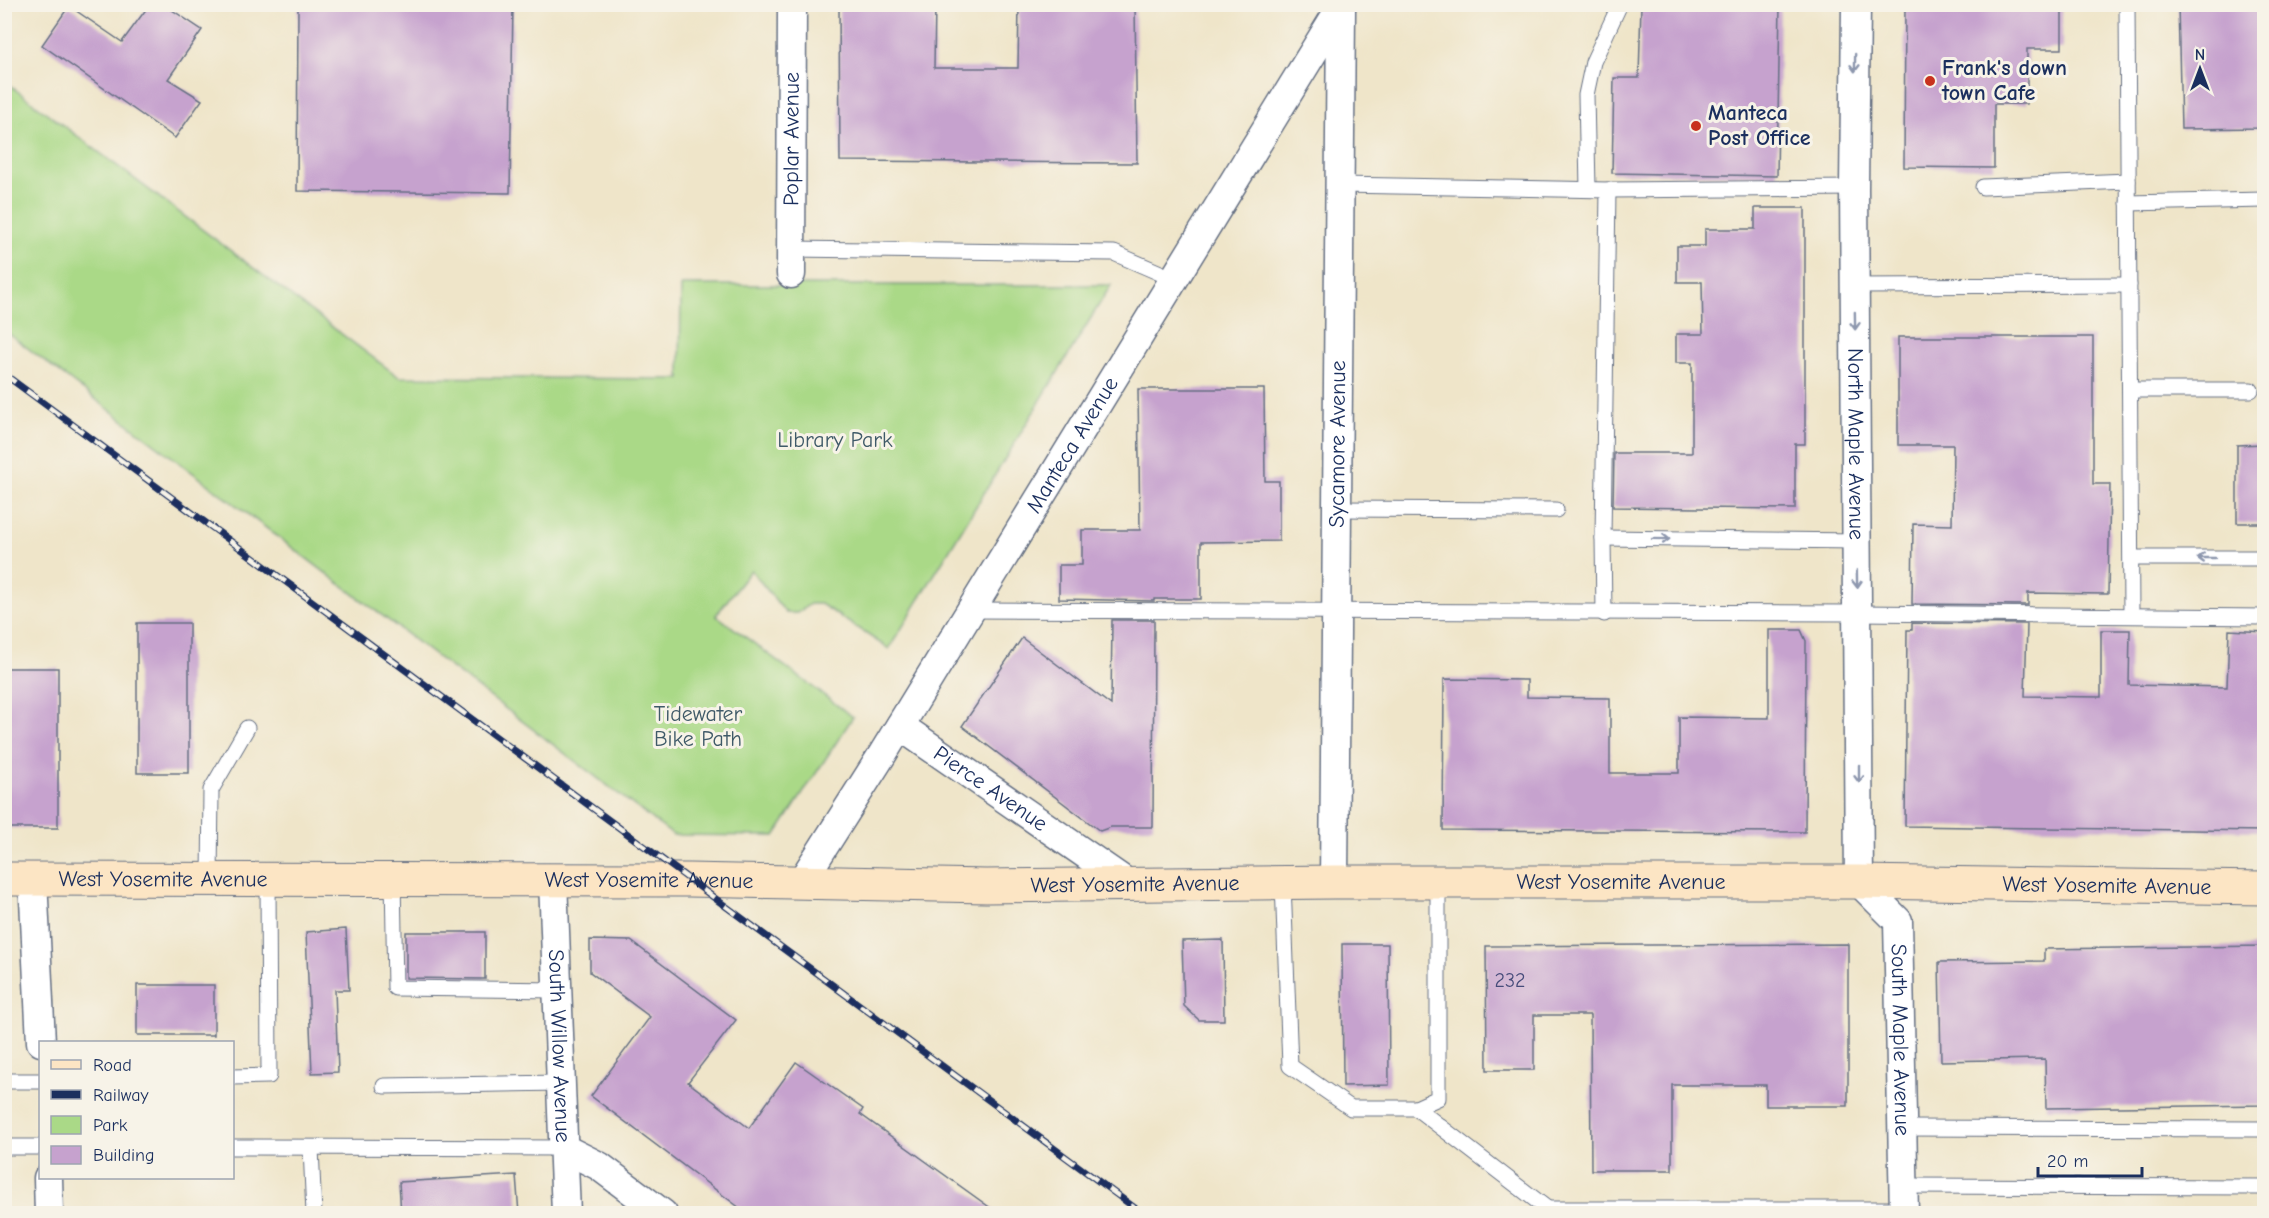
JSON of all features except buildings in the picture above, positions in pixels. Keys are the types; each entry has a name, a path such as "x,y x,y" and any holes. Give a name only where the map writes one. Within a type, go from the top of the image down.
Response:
{"main road":[{"name":"West Yosemite Avenue","path":"19,879 802,881 986,886 1334,882 1859,882 2265,888"}],"street":[{"name":"Poplar Avenue","path":"791,261 792,4"},
{"name":"North Maple Avenue","path":"1856,4 1854,286 1859,882"},
{"name":"Sycamore Avenue","path":"1334,882 1341,6"},
{"name":"Manteca Avenue","path":"802,881 900,726 1341,6"},
{"name":"Pierce Avenue","path":"900,726 1130,885"},
{"path":"19,879 41,1041"},
{"name":"South Willow Avenue","path":"553,880 566,1214"},
{"name":"South Maple Avenue","path":"1859,882 1898,921 1903,1203"},
{"path":"563,1148 599,1166 663,1214"},
{"path":"48,1179 49,1214"}],"lane":[{"path":"1588,189 1586,95 1593,62 1620,4"},
{"path":"2127,4 2131,615"},
{"path":"1983,187 2128,181"},
{"path":"1340,184 1608,190 1854,188"},
{"path":"1604,614 1608,190"},
{"path":"2128,203 2265,200"},
{"path":"791,261 1114,253 1174,279"},
{"path":"1854,286 2129,285"},
{"path":"2130,390 2251,390"},
{"path":"1337,509 1556,510"},
{"path":"1603,538 1857,541"},
{"path":"2132,558 2265,558"},
{"path":"971,610 2265,617"},
{"path":"210,879 211,790 247,728"},
{"path":"234,1077 269,1076 268,879"},
{"path":"393,879 395,988 557,990"},
{"path":"1282,883 1290,1066 1351,1108 1416,1108 1438,1098 1438,882"},
{"path":"4,1081 39,1081"},
{"path":"384,1086 560,1083"},
{"path":"1416,1108 1551,1211 1903,1203 2265,1187"},
{"path":"1902,1128 2265,1129"},
{"path":"4,1147 39,1147"},
{"path":"234,1148 563,1148"},
{"path":"311,1148 314,1214"}],"green space":[{"path":"4,81 399,377 680,379 681,285 1111,285 889,649 821,604 810,604 797,613 786,613 751,570 716,615 853,717 775,836 673,835 5,331"}],"railway":[{"path":"4,374 1143,1214"}],"place":[{"name":"Frank's down town Cafe","path":"1930,81"},
{"name":"Manteca Post Office","path":"1696,126"}],"park label":[{"name":"Library Park","path":"835,440"},
{"name":"Tidewater Bike Path","path":"698,726"}]}
